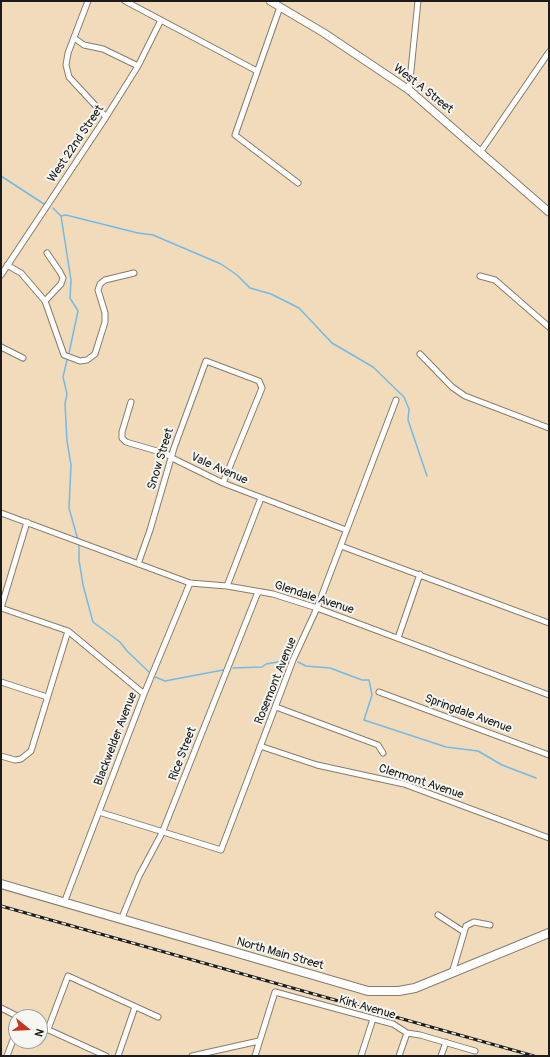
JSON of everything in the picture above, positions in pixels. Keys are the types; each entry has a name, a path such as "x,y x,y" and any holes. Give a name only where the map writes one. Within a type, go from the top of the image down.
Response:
{"main road":[{"name":"North Main Street","path":"1,884 368,992 399,991 415,988 549,933"}],"street":[{"path":"88,1 74,38 66,66 69,77 106,117"},
{"path":"125,1 257,71"},
{"name":"West A Street","path":"270,1 330,37 409,90 549,212"},
{"path":"409,90 418,1"},
{"path":"280,6 235,135 298,183"},
{"name":"West 22nd Street","path":"1,276 138,66 161,20"},
{"path":"74,38 84,45 103,49 138,66"},
{"path":"480,151 549,52"},
{"path":"45,301 61,284 63,278 47,253"},
{"path":"7,266 21,273 45,301 64,355 80,361 87,360 95,354 105,322 105,313 98,290 100,284 105,280 134,273"},
{"path":"480,276 495,280 549,328"},
{"path":"1,347 23,358"},
{"path":"420,354 452,387 465,396 549,428"},
{"name":"Snow Street","path":"138,564 189,405 206,362 259,381 262,388 223,483"},
{"name":"Rosemont Avenue","path":"99,812 162,833 221,850 293,660 317,608 396,400"},
{"name":"Vale Avenue","path":"131,402 122,432 122,438 126,442 167,454 172,458 223,483 346,530"},
{"path":"227,586 261,498"},
{"name":"Glendale Avenue","path":"1,513 190,583 227,586 273,594 317,608 549,695"},
{"path":"27,522 1,608 68,631 144,694"},
{"path":"341,546 549,623"},
{"path":"398,638 420,574"},
{"name":"Blackwelder Avenue","path":"64,903 144,694 190,583"},
{"name":"Rice Street","path":"121,920 139,876 162,833 258,592"},
{"path":"1,756 16,760 21,759 31,750 68,631"},
{"path":"1,682 47,697"},
{"name":"Springdale Avenue","path":"379,692 549,754"},
{"path":"276,707 378,745 383,753"},
{"name":"Clermont Avenue","path":"260,746 317,764 404,784 549,838"},
{"path":"438,914 464,932"},
{"path":"452,974 466,926 474,922 490,925"},
{"path":"106,1056 48,1029 68,976 158,1018"},
{"name":"Kirk Avenue","path":"259,1041 275,992 393,1024 407,1033 446,1042 475,1051"},
{"path":"118,1056 135,1007"},
{"path":"361,1056 373,1019"},
{"path":"400,1056 407,1033"},
{"path":"192,1056 259,1041"},
{"path":"254,1056 259,1041"},
{"path":"441,1056 446,1042"}],"waterway":[{"path":"1,176 44,204"},
{"path":"53,208 61,216 71,280 70,298 78,311 69,353"},
{"path":"61,216 66,215 138,233 153,235 221,264 237,275 250,288 271,294 299,308 332,343 373,367 404,397 409,409 408,420 427,476"},
{"path":"67,360 63,377 67,394 65,404 67,441 71,465 69,508 78,540"},
{"path":"79,545 79,560 83,585 93,622 120,642 127,651 149,672"},
{"path":"233,668 262,667 266,664 289,660"},
{"path":"298,662 306,666 330,668 362,680 369,680 372,695 364,720 446,747 478,751 502,765 536,778"},
{"path":"155,677 165,681 223,670"}],"railway":[{"path":"1,906 534,1056"}]}
